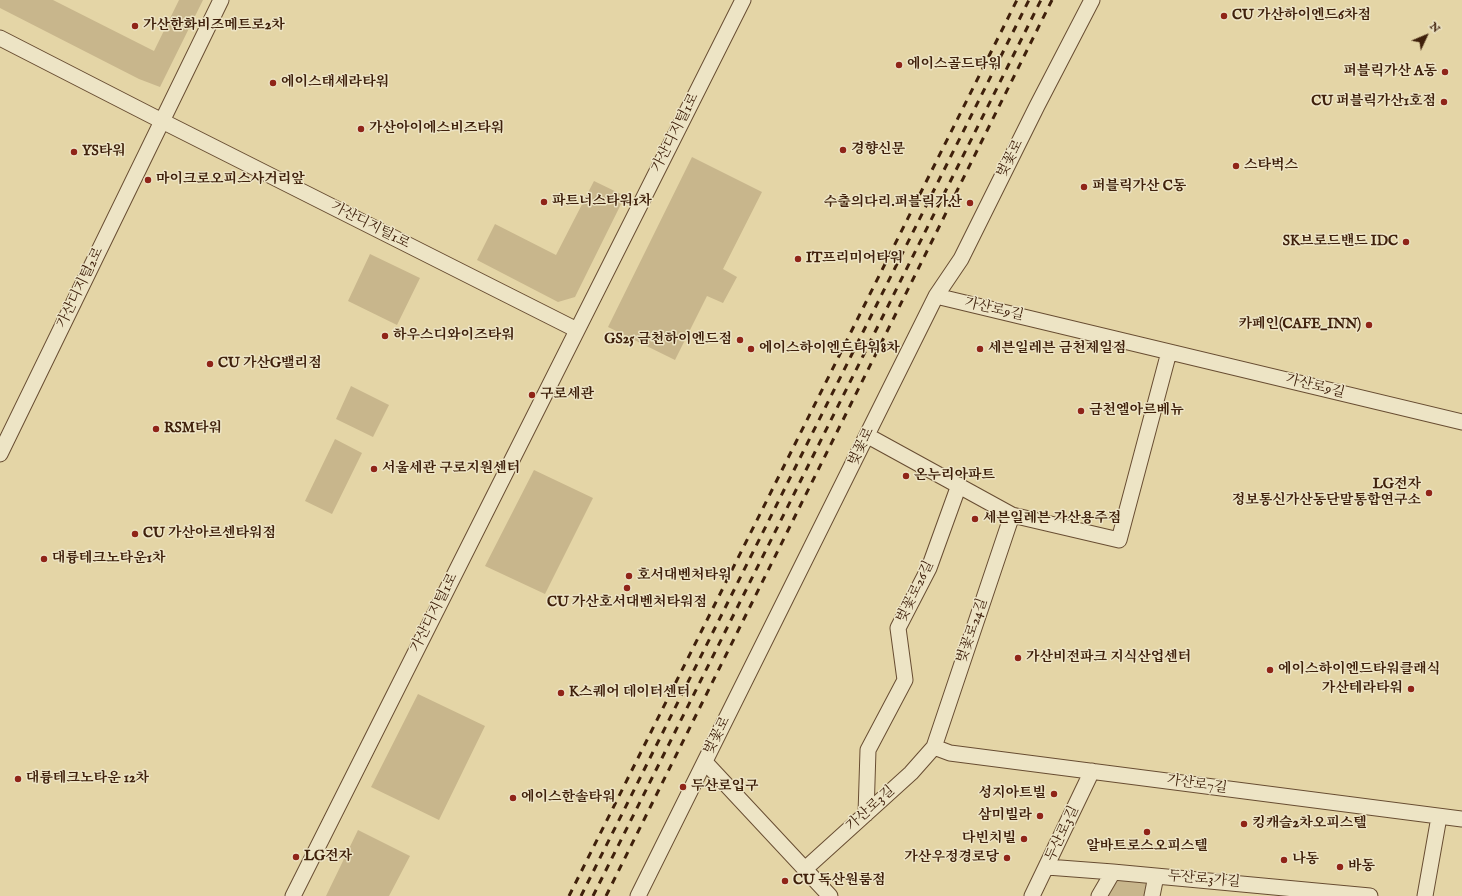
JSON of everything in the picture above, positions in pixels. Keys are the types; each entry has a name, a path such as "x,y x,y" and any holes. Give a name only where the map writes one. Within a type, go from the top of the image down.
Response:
{"street":[{"name":"가산디지털2로","path":"0,454 221,0"},
{"name":"가산디지털1로","path":"293,896 743,0"},
{"name":"벚꽃로","path":"638,896 868,436 936,296 961,259 1037,106 1092,0"},
{"path":"0,38 162,121"},
{"name":"가산디지털1로","path":"162,121 577,330"},
{"name":"가산로9길","path":"936,296 1462,422"},
{"path":"868,436 1012,515 1119,540 1169,352"},
{"name":"벚꽃로26길","path":"866,814 868,750 905,680 898,628 929,568 959,485"},
{"name":"벚꽃로24길","path":"934,747 1012,515"},
{"name":"가산로3길","path":"805,869 911,773 934,747"},
{"name":"가산로7길","path":"934,747 950,753 1462,819"},
{"path":"705,762 830,896"},
{"name":"두산로3길","path":"1032,896 1092,771"},
{"path":"1425,896 1439,817"},
{"name":"두산로3가길","path":"1047,867 1370,896"},
{"path":"1099,896 1113,872"},
{"name":"두산로3가길","path":"1152,896 1156,876"}],"shaded area":[{"path":"0,0 53,0 154,51 179,0 203,0 160,87 139,79 0,8"},
{"path":"692,157 762,192 723,269 737,277 723,303 707,296 675,360 608,327"},
{"path":"594,181 625,196 575,297 558,302 477,260 495,224 556,255"},
{"path":"370,254 420,278 397,325 348,301"},
{"path":"351,386 389,405 373,437 336,419"},
{"path":"335,439 362,453 332,514 305,501"},
{"path":"534,470 593,498 545,594 485,566"},
{"path":"418,694 485,726 439,820 371,787"},
{"path":"358,830 410,856 389,896 326,896"},
{"path":"1113,872 1156,876 1152,896 1099,896"}],"railway":[{"path":"569,896 1017,0"},
{"path":"581,896 1029,0"},
{"path":"593,896 1041,0"},
{"path":"606,896 1052,0"}],"place":[{"name":"CU 가산하이엔드6차점","path":"1224,16"},
{"name":"가산한화비즈메트로2차","path":"135,26"},
{"name":"에이스골드타워","path":"899,65"},
{"name":"퍼블릭가산 A동","path":"1445,72"},
{"name":"에이스태세라타워","path":"273,83"},
{"name":"CU 퍼블릭가산1호점","path":"1444,102"},
{"name":"가산아이에스비즈타워","path":"361,129"},
{"name":"경향신문","path":"843,150"},
{"name":"YS타워","path":"74,152"},
{"name":"스타벅스","path":"1236,166"},
{"name":"마이크로오피스사거리앞","path":"148,180"},
{"name":"퍼블릭가산 C동","path":"1084,187"},
{"name":"파트너스타워1차","path":"544,202"},
{"name":"수출의다리.퍼블릭가산","path":"970,203"},
{"name":"SK브로드밴드 IDC","path":"1406,242"},
{"name":"IT프리미어타워","path":"798,259"},
{"name":"카페인(CAFE_INN)","path":"1369,325"},
{"name":"하우스디와이즈타워","path":"385,336"},
{"name":"GS25 금천하이엔드점","path":"740,340"},
{"name":"에이스하이엔드타워8차","path":"751,349"},
{"name":"세븐일레븐 금천제일점","path":"980,349"},
{"name":"CU 가산G밸리점","path":"210,364"},
{"name":"구로세관","path":"532,395"},
{"name":"금천엘아르베뉴","path":"1081,411"},
{"name":"RSM타워","path":"156,429"},
{"name":"서울세관 구로지원센터","path":"374,469"},
{"name":"온누리아파트","path":"906,476"},
{"name":"LG전자 정보통신가산동단말통합연구소","path":"1429,493"},
{"name":"세븐일레븐 가산용주점","path":"975,519"},
{"name":"CU 가산아르센타워점","path":"135,534"},
{"name":"대륭테크노타운1차","path":"44,559"},
{"name":"호서대벤처타워","path":"629,576"},
{"name":"CU 가산호서대벤처타워점","path":"627,588"},
{"name":"가산비전파크 지식산업센터","path":"1018,658"},
{"name":"에이스하이엔드타워클래식","path":"1270,670"},
{"name":"가산테라타워","path":"1411,689"},
{"name":"K스퀘어 데이터센터","path":"561,693"},
{"name":"대륭테크노타운 12차","path":"18,779"},
{"name":"두산로입구","path":"683,787"},
{"name":"성지아트빌","path":"1054,794"},
{"name":"에이스한솔타워","path":"513,798"},
{"name":"삼미빌라","path":"1040,816"},
{"name":"킹캐슬2차오피스텔","path":"1244,824"},
{"name":"알바트로스오피스텔","path":"1147,832"},
{"name":"다빈치빌","path":"1024,839"},
{"name":"LG전자","path":"296,857"},
{"name":"가산우정경로당","path":"1007,858"},
{"name":"나동","path":"1284,860"},
{"name":"바동","path":"1340,867"},
{"name":"CU 독산원룸점","path":"785,881"}]}
